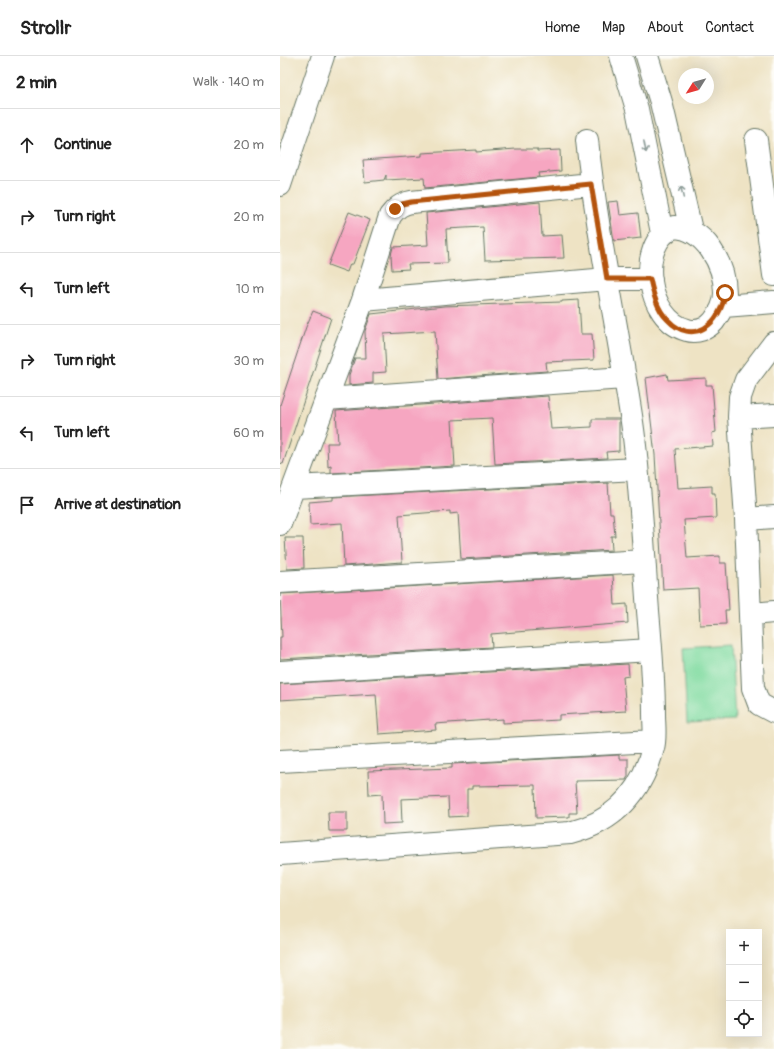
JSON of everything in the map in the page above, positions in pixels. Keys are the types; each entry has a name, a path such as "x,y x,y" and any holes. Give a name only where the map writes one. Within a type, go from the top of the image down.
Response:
{"street":[{"path":"280,184 323,56"},
{"path":"662,233 674,227 683,227 691,230 702,239 716,259 722,274 725,293 724,306 712,323 703,330 692,331 678,328 667,319 659,307 653,293 650,279 650,266 653,252 662,233 637,109 624,66 649,62 661,102 691,230"},
{"path":"280,854 570,833 589,828 606,819 624,805 633,794 645,770 654,742 654,691 637,469 624,378 591,184 587,140"},
{"path":"756,140 768,183 774,275"},
{"path":"280,524 363,300 390,216 402,204 591,184"},
{"path":"363,300 607,279 650,279"},
{"path":"724,306 774,302"},
{"path":"774,343 772,348 746,380 740,397 753,688 759,704 774,712"},
{"path":"326,399 624,378"},
{"path":"740,417 774,415"},
{"path":"294,487 637,469"},
{"path":"746,519 774,517"},
{"path":"280,582 644,561"},
{"path":"750,614 774,612"},
{"path":"280,672 651,650"},
{"path":"280,761 654,742"}],"green space":[{"path":"731,645 735,720 687,722 683,648"}],"building":[{"path":"537,149 537,151 560,150 561,171 538,173 539,177 425,188 424,178 386,180 386,175 384,180 365,182 363,160 422,156 422,153 476,150 476,152"},
{"path":"618,201 620,215 638,213 641,238 614,241 608,202"},
{"path":"540,202 542,236 562,235 564,258 485,260 483,227 446,229 448,263 408,264 409,269 392,270 391,255 393,247 428,245 426,213"},
{"path":"349,212 370,220 353,264 350,264 347,272 328,265"},
{"path":"579,300 581,334 592,334 594,360 546,362 547,371 438,379 435,331 384,334 386,372 373,373 373,383 349,385 349,375 355,358 366,358 365,331 371,314 444,306 562,302"},
{"path":"313,311 331,318 283,464 280,463 280,405 306,327"},
{"path":"667,374 668,380 706,378 706,385 712,385 716,432 712,433 713,446 675,449 678,488 712,486 712,493 715,493 716,518 684,520 687,558 720,556 720,563 726,563 729,610 725,610 726,624 700,625 698,588 663,590 655,455 646,378"},
{"path":"548,396 551,429 592,427 592,419 619,419 619,451 606,452 607,458 495,464 492,418 452,420 455,466 331,473 331,466 328,467 327,443 338,443 336,411"},
{"path":"608,483 610,513 613,513 615,536 611,536 612,550 461,559 458,513 450,514 450,511 399,515 402,562 344,566 342,523 310,525 309,502 333,500 333,497"},
{"path":"285,538 303,538 304,568 287,569"},
{"path":"613,575 615,605 627,604 628,623 491,634 492,647 280,659 280,637 282,637 280,594"},
{"path":"628,664 629,676 623,677 626,711 559,715 559,720 503,723 503,719 435,724 436,730 379,734 376,694 280,700 280,684"},
{"path":"619,755 619,759 628,759 628,776 626,780 575,781 577,813 569,813 569,817 536,818 535,785 472,786 472,789 467,789 467,816 449,817 448,797 401,799 402,823 383,824 382,794 369,795 368,771 452,768 452,764"},
{"path":"328,812 347,812 347,831 329,831"}],"route":[{"path":"395,209 402,204 411,202 591,184 607,279 650,279 653,293 659,307 667,319 678,328 692,331 703,330 712,323 724,306 725,293"}]}
